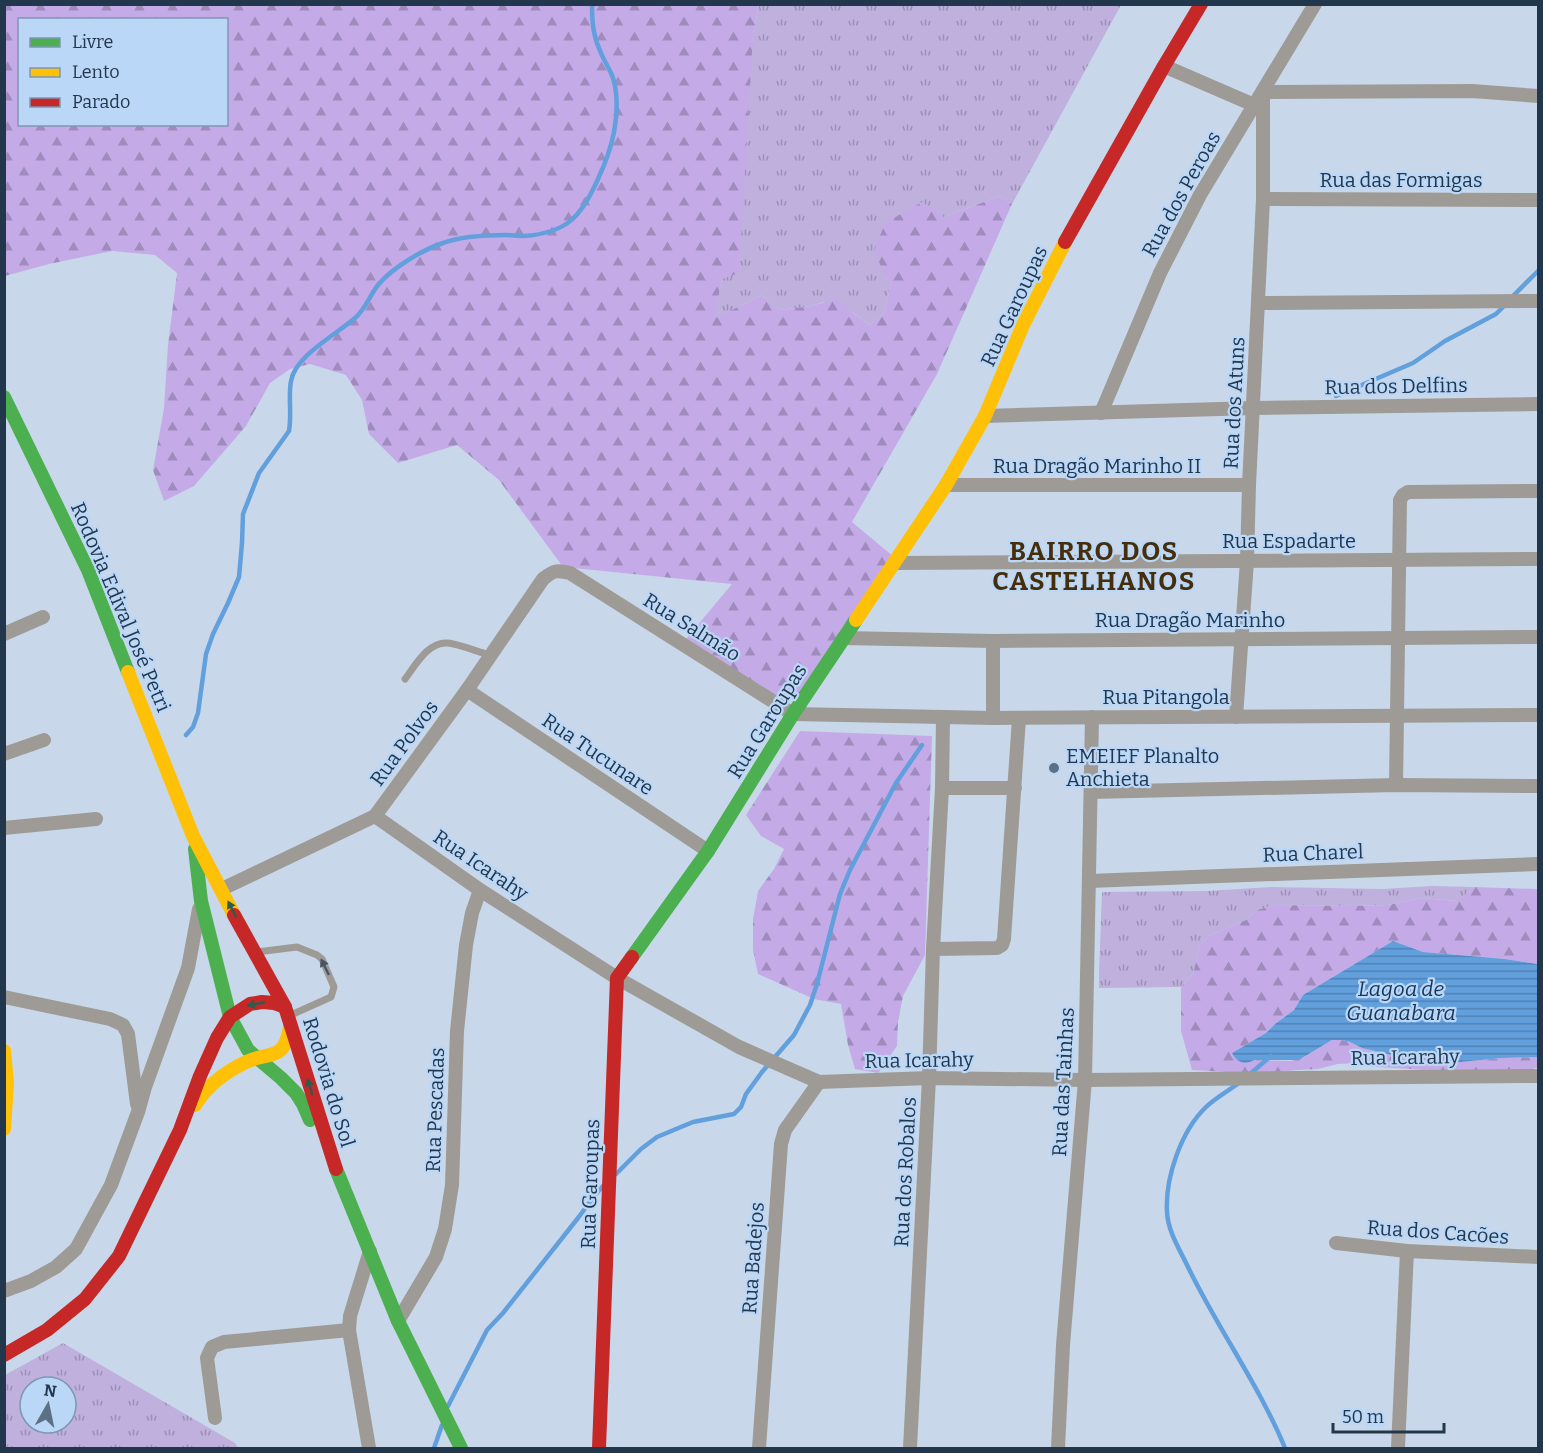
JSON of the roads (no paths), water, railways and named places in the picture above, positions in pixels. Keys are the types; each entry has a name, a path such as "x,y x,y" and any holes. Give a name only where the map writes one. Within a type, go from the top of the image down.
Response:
{"street":[{"name":"Rua Garoupas","path":"599,1449 617,978 708,851 793,714 946,485 985,416 1023,325 1076,221 1201,4"},
{"name":"Rua dos Peroas","path":"1101,413 1160,273 1200,195 1315,4"},
{"path":"1164,66 1254,105"},
{"path":"1263,92 1472,91 1539,96"},
{"name":"Rua dos Atuns","path":"1236,717 1247,561 1254,408 1263,199 1263,92"},
{"name":"Rua das Formigas","path":"1263,199 1539,200"},
{"path":"1258,303 1539,301"},
{"name":"Rodovia Edival José Petri","path":"4,397 88,570 193,836"},
{"name":"Rua dos Delfins","path":"985,416 1254,408 1539,404"},
{"name":"Rua Dragão Marinho II","path":"946,485 1249,485"},
{"path":"1396,785 1400,500 1408,492 1539,491"},
{"name":"Rua Espadarte","path":"895,563 1539,559"},
{"name":"Rua Polvos","path":"222,889 375,816 467,690 543,579 551,572 559,570 570,573"},
{"name":"Rua Salmão","path":"570,573 793,714"},
{"path":"4,634 43,617"},
{"name":"Rua Dragão Marinho","path":"843,638 993,641 1539,636"},
{"path":"993,641 993,718"},
{"name":"Rua Tucunare","path":"467,690 708,851"},
{"name":"Rua Pitangola","path":"793,714 943,718 1539,715"},
{"name":"Rua das Tainhas","path":"1058,1449 1085,1080 1092,717"},
{"name":"Rua dos Robalos","path":"910,1449 929,1078 943,718"},
{"path":"933,950 997,948 1002,945 1015,788 1018,718"},
{"path":"4,754 44,740"},
{"path":"1091,792 1396,785 1539,786"},
{"path":"942,788 1015,788"},
{"name":"Rua Icarahy","path":"375,816 480,890 617,978 740,1047 819,1082 929,1078 1085,1080 1539,1076"},
{"path":"4,828 96,819"},
{"name":"Rodovia do Sol","path":"193,836 288,1016 334,1163"},
{"name":"Rodovia do Sol","path":"193,836 201,901 230,1017 248,1050 296,1093 334,1163"},
{"name":"Rua Charel","path":"1089,881 1539,864"},
{"name":"Rua Pescadas","path":"398,1321 436,1257 445,1229 452,1185 457,1031 466,945 472,913 480,890"},
{"name":"Rodovia do Sol","path":"4,1291 31,1281 56,1267 76,1249 111,1185 188,968 201,901"},
{"path":"4,997 110,1019 123,1025 128,1034 138,1112"},
{"path":"4,1355 47,1330 85,1299 119,1256 180,1130 217,1038 230,1017 239,1010 256,1003 274,1003 288,1016 288,1040 281,1050 270,1057 246,1061 220,1076 201,1096 180,1130"},
{"path":"4,1051 7,1083 4,1129"},
{"name":"Rua Badejos","path":"759,1449 781,1144 785,1130 819,1082"},
{"path":"334,1163 398,1321 461,1449"},
{"name":"Rua dos Cacões","path":"1336,1244 1407,1251 1539,1257"},
{"path":"369,1449 349,1330 350,1316 370,1250"},
{"path":"1398,1449 1407,1251"},
{"path":"215,1418 207,1358 212,1347 224,1342 349,1330"}],"lane":[{"path":"405,680 418,661 435,645 447,643 490,655"},
{"path":"254,952 297,947 322,959 334,987 331,997 288,1016"}],"water":[{"name":"Lagoa de Guanabara","path":"1393,941 1423,952 1538,964 1538,1057 1450,1063 1419,1057 1409,1059 1362,1048 1342,1040 1332,1040 1299,1060 1254,1060 1244,1063 1234,1056 1232,1053 1266,1033 1294,1010 1303,995"}],"waterway":[{"path":"186,735 193,727 198,713 206,654 239,577 243,514 259,473 289,431 291,381 300,363 308,354 359,315 384,279 417,255 443,243 466,237 524,236 551,231 571,221 592,192 611,144 616,105 613,78 598,47 595,35 592,4"},
{"path":"1510,299 1538,271"},
{"path":"1336,396 1413,363 1445,341 1496,314 1505,305"},
{"path":"616,1174 641,1149 657,1137 693,1122 734,1114 741,1107 746,1094 762,1072 794,1035 810,1005 840,894 850,870 896,783 922,745"},
{"path":"1250,1074 1271,1056"},
{"path":"1239,1083 1206,1107 1189,1129 1172,1170 1167,1212 1175,1241 1263,1402 1285,1448"},
{"path":"448,1406 487,1330 603,1186"},
{"path":"434,1448 442,1425"}],"place":[{"name":"EMEIEF Planalto Anchieta","path":"1054,768"}],"district":[{"name":"BAIRRO DOS CASTELHANOS","path":"1094,566"}]}
